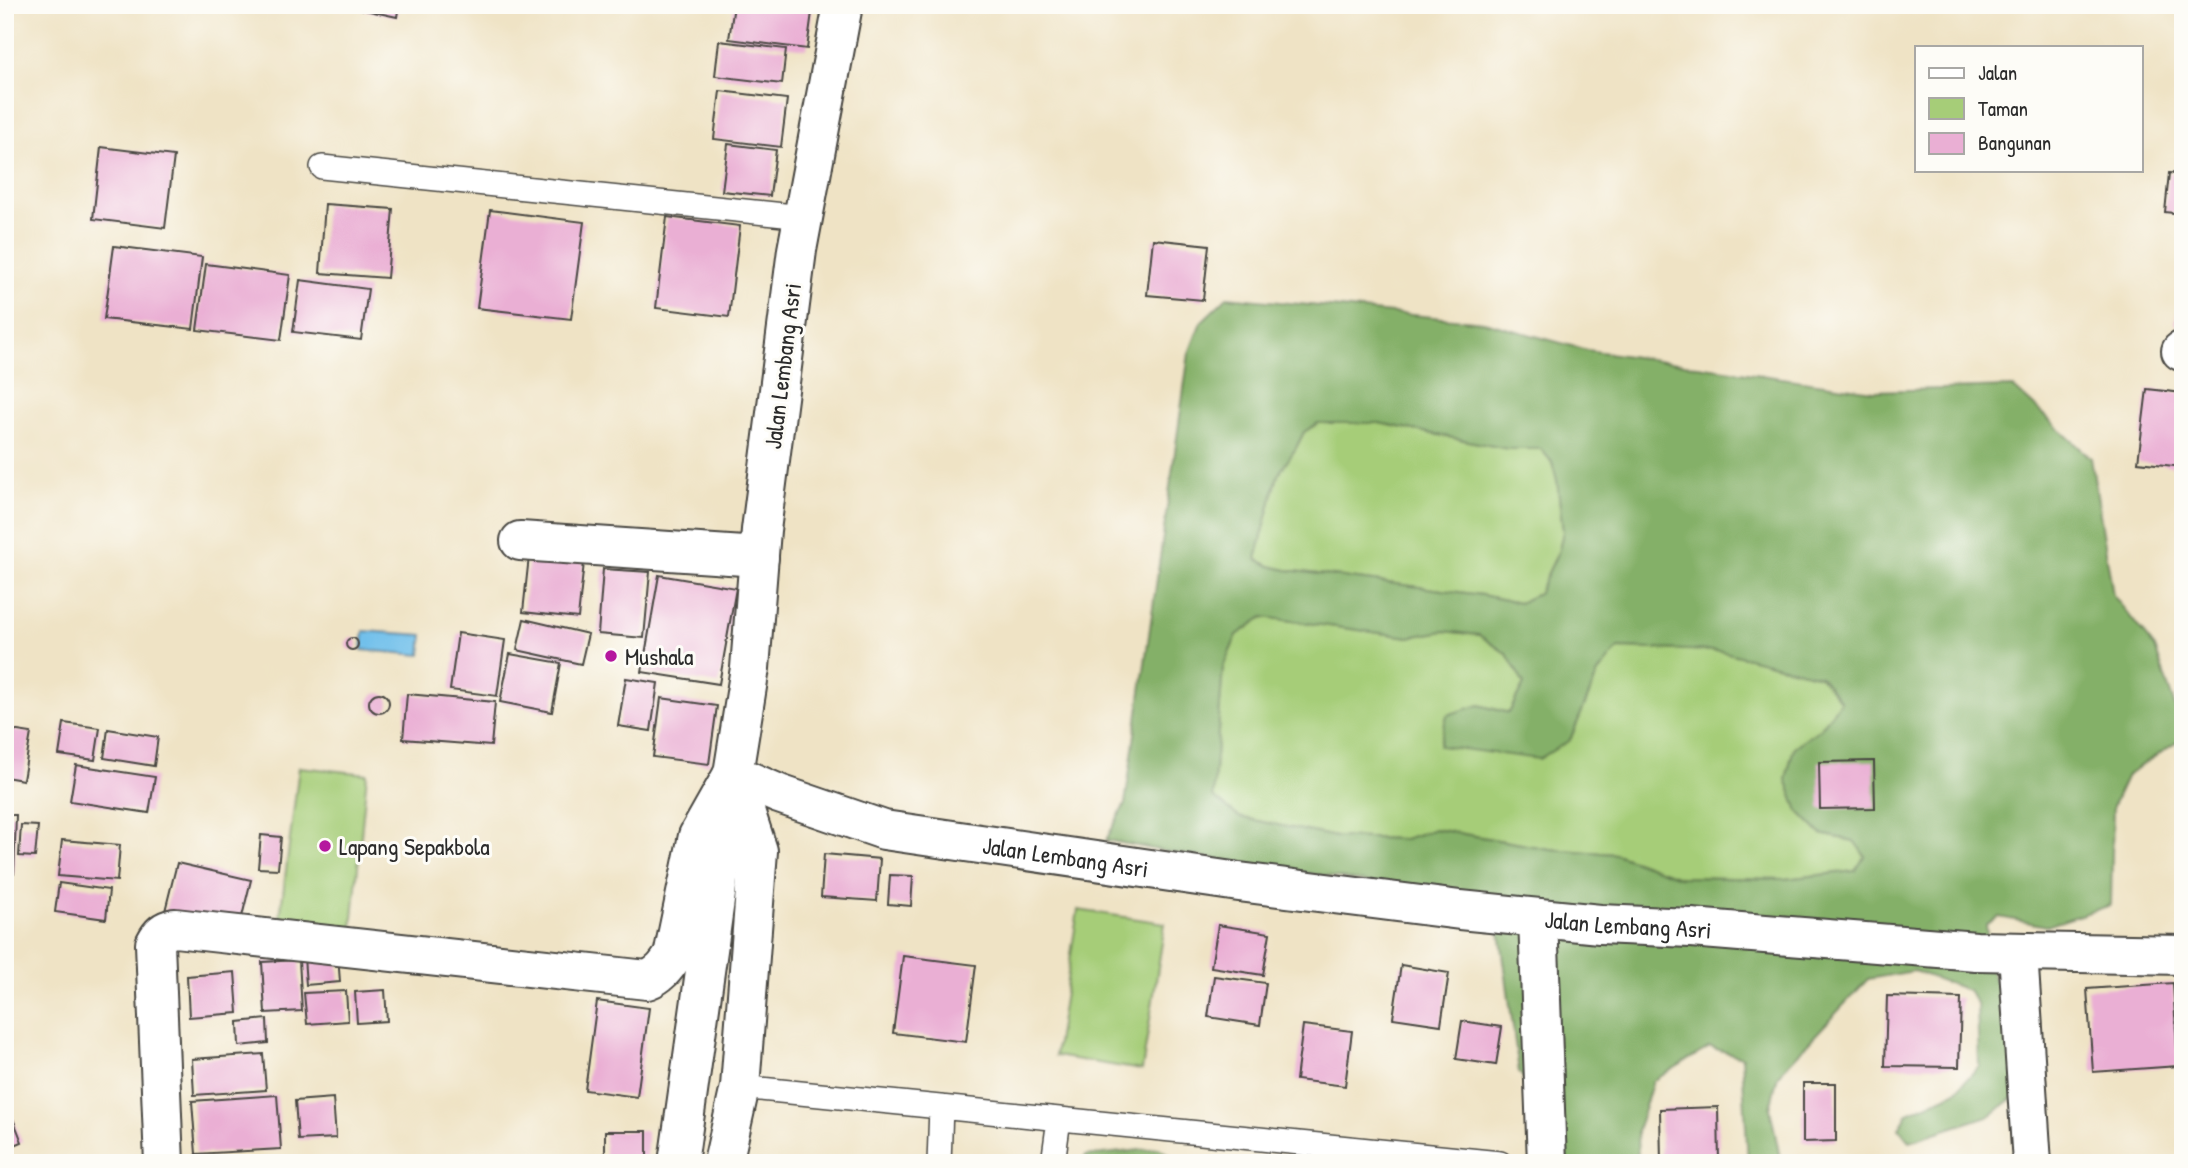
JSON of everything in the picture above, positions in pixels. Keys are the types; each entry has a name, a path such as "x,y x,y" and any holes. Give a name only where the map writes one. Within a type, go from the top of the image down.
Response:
{"street":[{"name":"Jalan Lembang Asri","path":"843,5 797,250 759,557 750,668 733,775 779,794 884,830 1240,882 1600,924 1691,928 2018,953 2183,955"},
{"path":"520,541 759,557"},
{"path":"723,1163 740,1087 758,852 733,775"},
{"path":"164,1163 155,944 166,930 175,928 647,980 665,968 673,956 698,836 733,775"},
{"path":"678,1163 733,775"},
{"path":"1538,918 1547,1163"},
{"path":"2018,953 2032,1163"}],"lane":[{"path":"321,167 803,216"},
{"path":"740,1087 1500,1163"},
{"path":"939,1163 941,1107"},
{"path":"1053,1163 1059,1119"}],"green space":[{"path":"1227,297 1484,322 1587,350 1873,391 2013,387 2091,458 2113,595 2155,648 2183,730 2183,738 2127,775 2113,805 2111,905 2047,926 1999,917 1986,924 1990,968 2021,1045 2017,1095 1991,1115 1910,1141 1899,1128 1908,1113 1955,1092 1979,1066 1977,1004 1968,990 1914,971 1868,979 1778,1075 1770,1108 1781,1163 1748,1163 1742,1057 1710,1047 1653,1081 1637,1131 1638,1163 1560,1163 1558,1125 1519,1072 1496,902 1106,840 1125,804 1189,353 1201,322","holes":["1318,423 1379,423 1508,449 1541,449 1552,462 1557,480 1563,532 1559,550 1538,594 1519,603 1482,595 1287,570 1256,559 1278,475 1304,432","1263,617 1409,637 1444,631 1479,635 1507,654 1524,684 1509,713 1479,705 1447,715 1439,746 1539,759 1570,740 1598,673 1618,648 1720,651 1820,676 1841,701 1820,729 1794,747 1786,779 1798,811 1821,834 1854,841 1865,856 1855,871 1784,879 1679,877 1616,854 1550,849 1435,829 1404,839 1336,837 1239,817 1213,797 1223,667 1237,635"]},
{"path":"1319,423 1379,423 1508,449 1541,449 1552,462 1557,480 1563,532 1559,550 1538,594 1519,603 1482,595 1287,570 1256,559 1278,475 1304,432"},
{"path":"1263,617 1409,637 1444,631 1479,635 1507,654 1524,684 1509,713 1479,705 1570,740 1598,673 1618,648 1720,651 1820,676 1841,701 1820,729 1794,747 1786,779 1798,811 1821,834 1854,841 1866,856 1855,871 1784,879 1679,877 1616,854 1550,849 1435,829 1404,839 1336,837 1239,817 1213,797 1223,667 1237,635"},
{"name":"Lapang Sepakbola","path":"299,767 367,774 352,928 280,918"},
{"path":"1078,910 1165,923 1142,1070 1055,1056"},
{"path":"1159,1148 1172,1157 1171,1163 1081,1163 1086,1156"}],"water":[{"path":"364,631 423,635 421,655 362,650"}],"building":[{"path":"342,5 399,5 397,17"},
{"path":"734,5 813,5 807,49 729,39"},
{"path":"719,41 786,49 782,84 715,76"},
{"path":"720,91 787,99 781,147 714,139"},
{"path":"728,144 776,150 770,196 722,191"},
{"path":"101,147 174,156 165,228 93,219"},
{"path":"2169,173 2183,174 2183,214 2165,212"},
{"path":"325,204 393,209 387,278 320,273"},
{"path":"490,210 584,222 571,319 477,308"},
{"path":"667,217 740,226 729,317 656,308"},
{"path":"1153,239 1209,245 1203,300 1147,295"},
{"path":"114,246 202,257 193,329 104,319"},
{"path":"206,264 290,275 281,340 197,330"},
{"path":"300,280 368,289 361,340 293,332"},
{"path":"2181,287 2183,288 2183,325 2175,324"},
{"path":"2147,389 2183,393 2183,467 2138,462"},
{"path":"530,547 585,553 578,618 523,612"},
{"path":"603,569 650,572 644,638 598,634"},
{"path":"659,575 736,588 719,684 642,672"},
{"path":"524,619 588,634 581,664 517,650"},
{"path":"458,633 505,640 497,696 450,690"},
{"path":"352,638 358,644 352,650 346,644"},
{"path":"510,654 561,663 552,712 500,702"},
{"path":"626,678 658,683 651,731 618,726"},
{"path":"379,693 386,696 389,703 386,710 379,713 372,710 369,703 372,696"},
{"path":"407,694 495,702 491,746 403,739"},
{"path":"661,698 717,706 709,764 653,757"},
{"path":"64,723 100,728 95,760 59,755"},
{"path":"5,729 31,733 23,780 5,777"},
{"path":"108,729 158,737 154,766 104,758"},
{"path":"1874,761 1875,808 1820,809 1819,762"},
{"path":"76,765 155,777 149,813 70,801"},
{"path":"5,815 16,815 14,874 5,874"},
{"path":"21,825 38,826 35,857 19,856"},
{"path":"261,835 281,837 278,869 258,868"},
{"path":"62,840 120,845 117,881 58,876"},
{"path":"824,854 880,859 877,901 821,897"},
{"path":"177,863 251,880 238,933 164,915"},
{"path":"890,875 913,876 911,906 888,904"},
{"path":"59,883 109,890 106,919 55,912"},
{"path":"1218,925 1270,933 1263,975 1211,967"},
{"path":"338,955 340,982 306,985 304,957"},
{"path":"903,956 976,965 966,1042 893,1033"},
{"path":"299,960 302,1011 265,1013 262,962"},
{"path":"1401,965 1449,973 1441,1025 1393,1018"},
{"path":"235,972 238,1013 189,1017 187,976"},
{"path":"1214,976 1266,983 1260,1025 1208,1017"},
{"path":"2173,983 2178,1066 2093,1072 2087,989"},
{"path":"385,990 387,1021 357,1023 355,992"},
{"path":"346,991 348,1021 307,1024 304,993"},
{"path":"1887,996 1961,998 1959,1067 1885,1066"},
{"path":"597,1001 649,1008 637,1097 585,1090"},
{"path":"267,1019 268,1043 239,1046 238,1022"},
{"path":"1462,1021 1502,1027 1496,1065 1456,1059"},
{"path":"1303,1025 1352,1031 1345,1086 1296,1080"},
{"path":"263,1054 266,1090 194,1095 192,1059"},
{"path":"1803,1083 1836,1083 1836,1141 1803,1142"},
{"path":"277,1095 281,1149 196,1154 192,1101"},
{"path":"5,1098 22,1142 5,1149"},
{"path":"333,1098 336,1138 298,1140 295,1101"},
{"path":"1718,1107 1719,1163 1661,1163 1660,1109"},
{"path":"605,1131 647,1131 647,1163 605,1163"}],"place":[{"name":"Mushala","path":"611,656"},
{"name":"Lapang Sepakbola","path":"325,846"}]}
